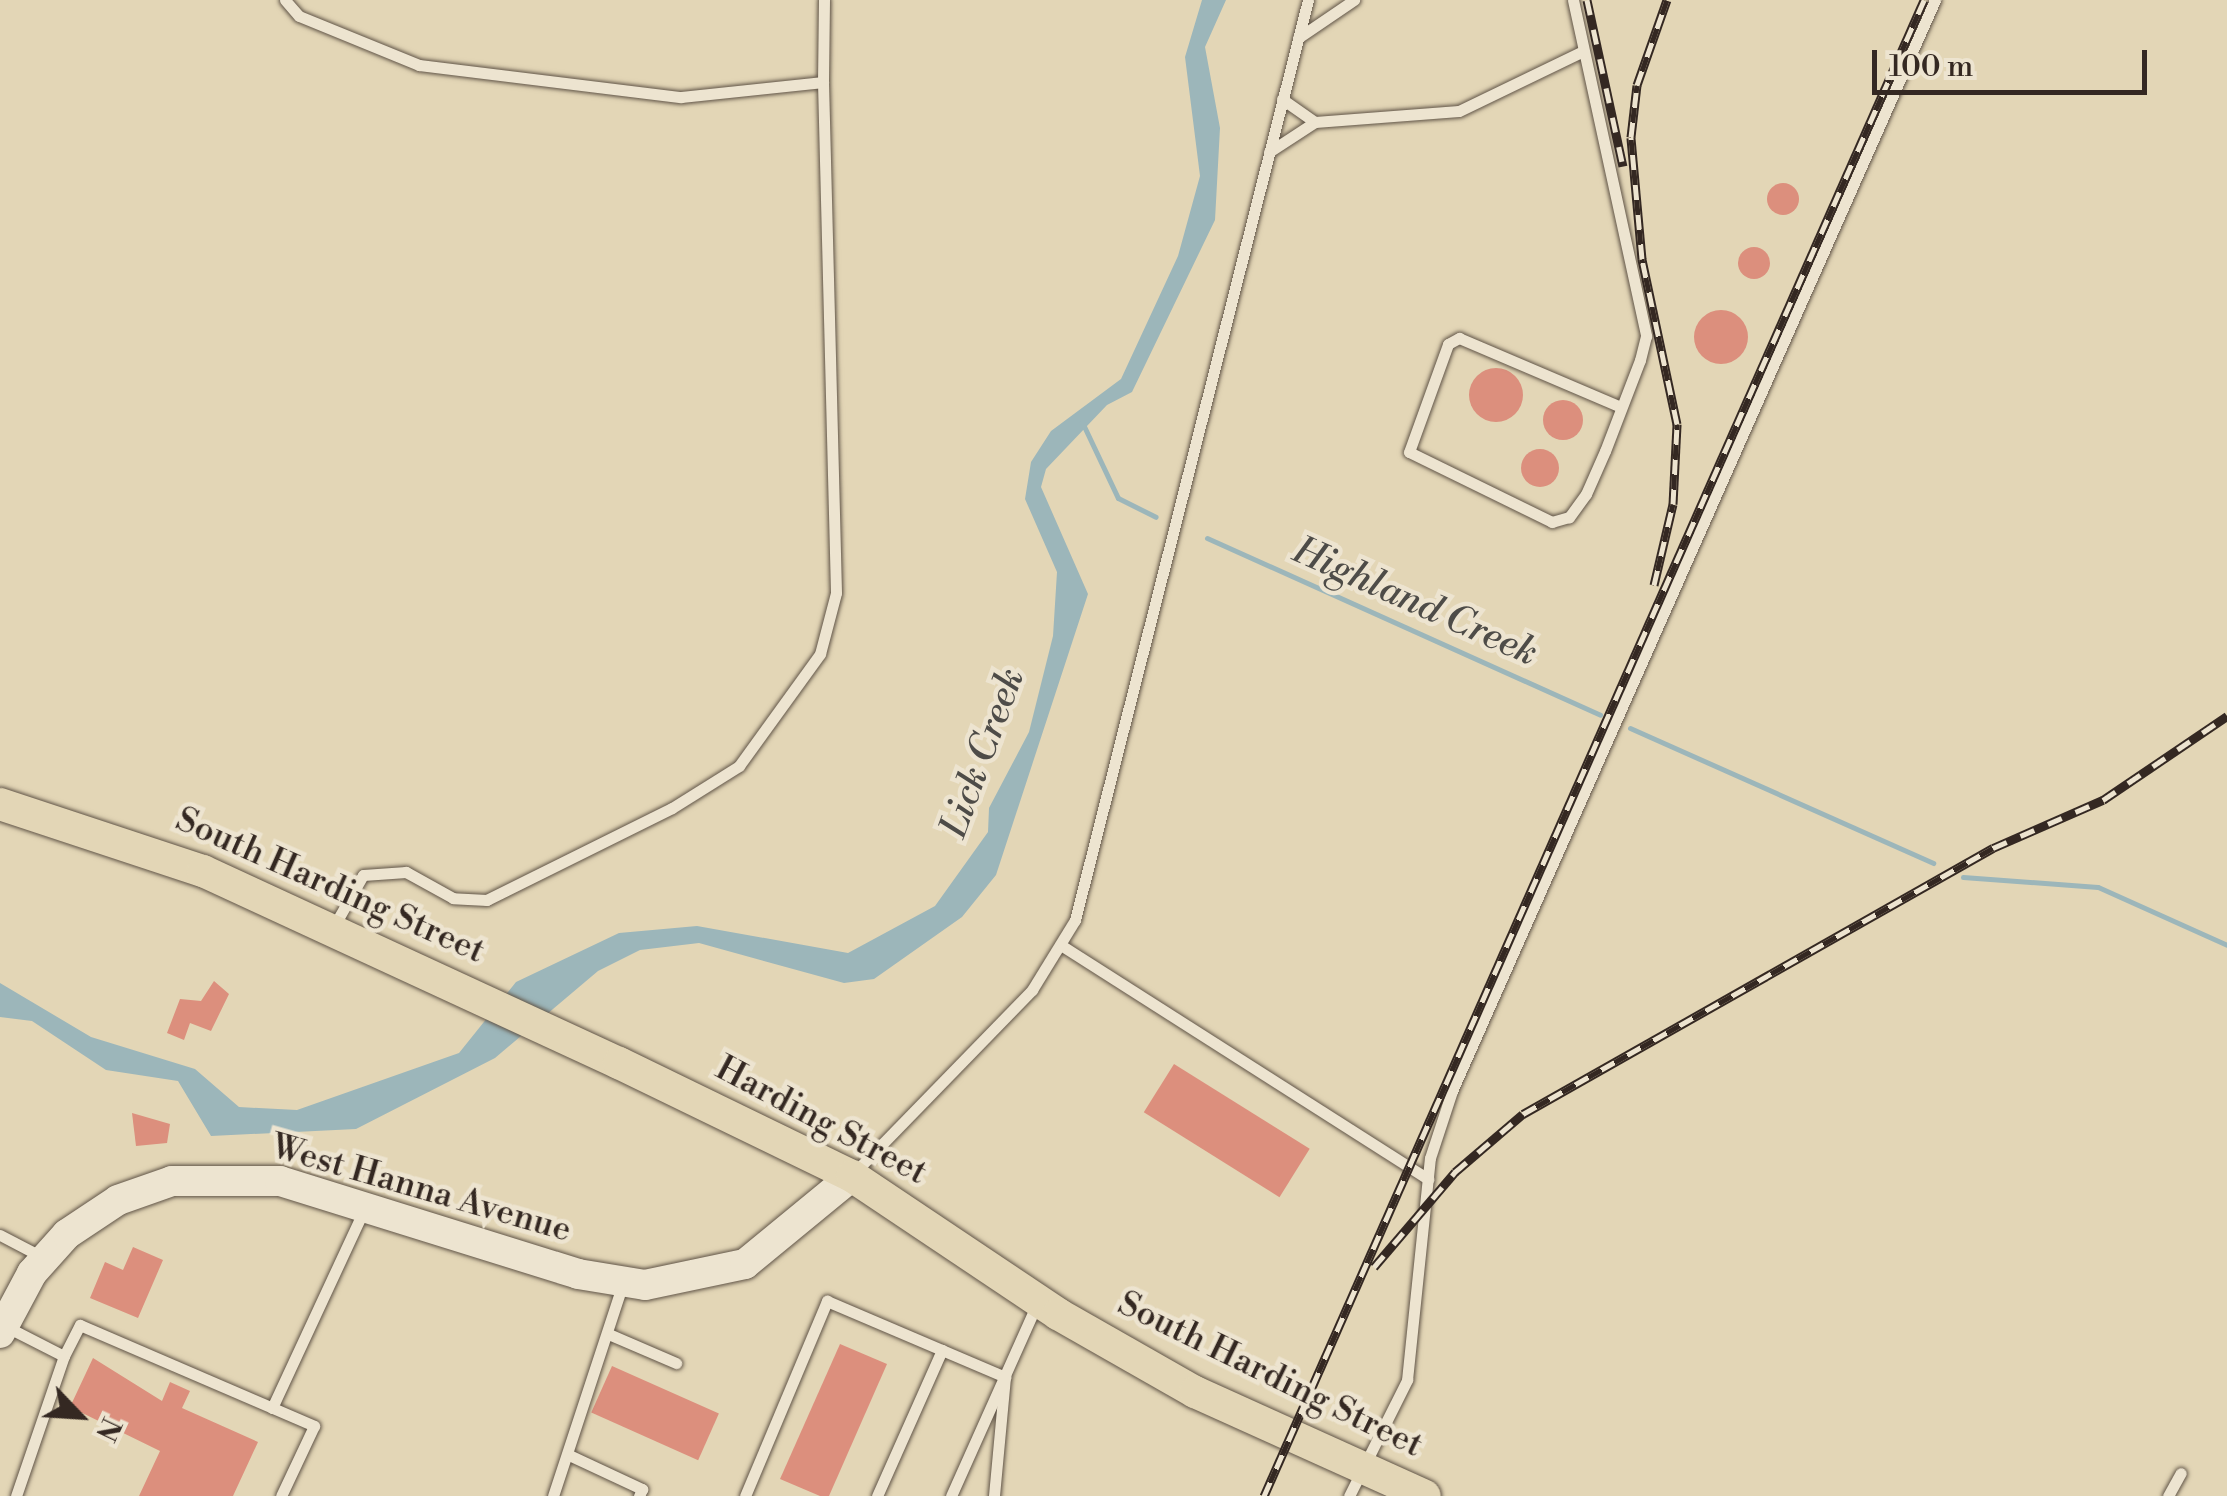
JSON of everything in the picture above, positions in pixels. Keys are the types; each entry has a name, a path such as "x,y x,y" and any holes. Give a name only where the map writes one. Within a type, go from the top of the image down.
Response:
{"main road":[{"name":"South Harding Street","path":"0,804 175,859 425,970 619,1063"},
{"name":"Harding Street","path":"619,1063 852,1176 980,1260"},
{"name":"West Hanna Avenue","path":"2,1329 44,1258 118,1200 197,1177 264,1178 622,1284 689,1281 746,1264 852,1176"},
{"name":"South Harding Street","path":"980,1260 1039,1300 1195,1392 1355,1481 1425,1496"}],"lane":[{"path":"286,0 299,16 419,65 681,98 823,82"},
{"path":"333,928 364,875 406,872 452,898 487,900 672,808 739,766 820,654 836,594 824,0"},
{"path":"852,1176 988,1040 1064,947 1308,0"},
{"path":"1298,38 1354,0"},
{"path":"1573,0 1646,336 1621,407 1586,494 1552,522 1409,452 1448,344 1459,338 1621,407"},
{"path":"1355,1481 1407,1380 1428,1178 1452,1091 1934,0"},
{"path":"1269,152 1314,122 1459,111 1583,51"},
{"path":"1282,99 1314,122"},
{"path":"1064,947 1428,1178"},
{"path":"272,1408 365,1206"},
{"path":"0,1234 44,1258"},
{"path":"553,1496 610,1335 622,1284"},
{"path":"950,1496 1039,1300"},
{"path":"745,1496 827,1301 1005,1377"},
{"path":"16,1496 64,1356 80,1325 314,1426 281,1496"},
{"path":"2,1329 64,1356"},
{"path":"610,1335 676,1364"},
{"path":"877,1496 942,1350"},
{"path":"994,1496 1005,1377"},
{"path":"569,1455 642,1489 639,1496"},
{"path":"2168,1496 2181,1473"}],"water":[{"name":"Lick Creek","path":"1202,0 1226,0 1205,47 1220,128 1215,220 1132,392 1107,405 1046,469 1041,487 1088,594 996,875 962,917 874,979 844,983 699,943 640,950 598,971 495,1058 356,1129 211,1136 178,1081 106,1070 32,1021 0,1017 0,983 91,1037 195,1069 239,1107 297,1110 459,1053 516,982 619,933 697,926 848,953 935,906 988,832 989,808 1029,732 1053,636 1057,572 1025,499 1031,462 1051,431 1121,379 1178,256 1200,176 1185,57"}],"building":[{"path":"1783,183 1794,188 1799,199 1794,210 1783,215 1772,210 1767,199 1772,188"},
{"path":"1754,247 1765,252 1770,263 1765,274 1754,279 1743,274 1738,263 1743,252"},
{"path":"1721,310 1740,318 1748,337 1740,356 1721,364 1702,356 1694,337 1702,318"},
{"path":"1496,368 1515,376 1523,395 1515,414 1496,422 1477,414 1469,395 1477,376"},
{"path":"1563,400 1577,406 1583,420 1577,434 1563,440 1549,434 1543,420 1549,406"},
{"path":"1540,449 1554,454 1559,468 1554,482 1540,487 1526,482 1521,468 1526,454"},
{"path":"214,981 229,994 211,1031 190,1023 184,1040 167,1033 180,999 201,1001"},
{"path":"1174,1064 1310,1149 1279,1197 1144,1112"},
{"path":"132,1113 170,1124 167,1143 136,1146"},
{"path":"133,1247 163,1260 138,1318 90,1298 105,1262 123,1270"},
{"path":"840,1344 887,1364 829,1496 820,1496 780,1479"},
{"path":"93,1358 162,1401 170,1382 190,1391 182,1408 258,1442 233,1496 139,1496 160,1451 70,1407"},
{"path":"612,1366 719,1414 698,1460 591,1413"}],"waterway":[{"name":"Highland Creek","path":"1082,422 1118,498 1156,517"},
{"name":"Highland Creek","path":"1207,538 1600,715"},
{"name":"Highland Creek","path":"1630,728 1933,863"},
{"name":"Highland Creek","path":"1963,877 2098,887 2227,945"}],"railway":[{"path":"1587,0 1623,166"},
{"path":"1654,585 1673,504 1677,424 1642,259 1631,137 1637,85 1667,0"},
{"path":"1264,1496 1924,0"},
{"path":"1374,1267 1455,1172 1523,1114 1993,848 2103,800 2227,716"}]}
